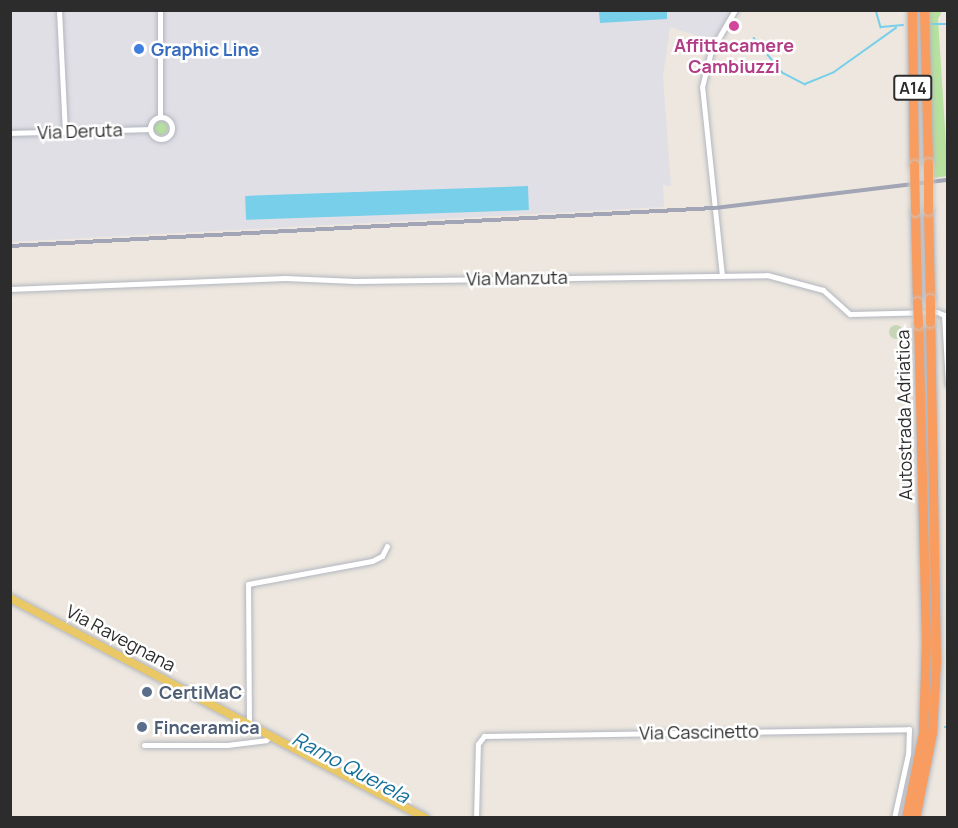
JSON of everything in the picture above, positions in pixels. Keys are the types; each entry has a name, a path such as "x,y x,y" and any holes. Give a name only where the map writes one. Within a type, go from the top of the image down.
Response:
{"highway":[{"name":"Autostrada Adriatica","path":"912,10 928,722 915,818"},
{"name":"Autostrada Adriatica","path":"924,10 936,661 928,722"},
{"name":"Autostrada Adriatica","path":"906,818 928,733"}],"main road":[{"name":"Via Ravegnana","path":"10,598 425,818"}],"street":[{"path":"59,10 65,131"},
{"path":"150,129 160,117 160,10"},
{"path":"722,276 702,87 711,51 735,10"},
{"name":"Via Deruta","path":"10,133 150,129 157,139 170,135 171,125 160,117"},
{"name":"Via Manzuta","path":"10,289 273,278 355,281 767,275 823,290 850,314 937,312 944,315 948,384"},
{"path":"249,724 248,584 372,561 382,556 387,546"},
{"name":"Via Cascinetto","path":"476,818 478,744 484,736 909,729 908,754 894,818"},
{"path":"144,745 227,745 266,740 270,736"}],"shaded area":[{"path":"727,10 730,14 713,41 670,27 663,77 671,186 663,185 664,207 11,242 11,11"}],"green space":[{"path":"928,11 942,11 938,19 948,176 933,178"},
{"path":"158,121 164,121 168,128 164,135 158,135 154,131 154,125"},
{"path":"893,325 899,325 903,332 899,339 893,339 889,335 889,329"}],"water":[{"path":"599,11 667,11 667,19 600,23"},
{"path":"528,186 529,210 246,220 245,196"}],"waterway":[{"path":"876,10 881,27 903,25"},
{"path":"932,24 948,24"},
{"path":"754,38 783,73 805,84 834,72 896,28"}],"railway":[{"path":"10,246 715,208 948,180"}],"place":[{"name":"Affittacamere Cambiuzzi","path":"734,26"},
{"name":"Graphic Line","path":"139,49"},
{"name":"CertiMaC","path":"147,692"},
{"name":"Finceramica","path":"142,727"}],"water label":[{"name":"Ramo Querela","path":"351,767"}]}
